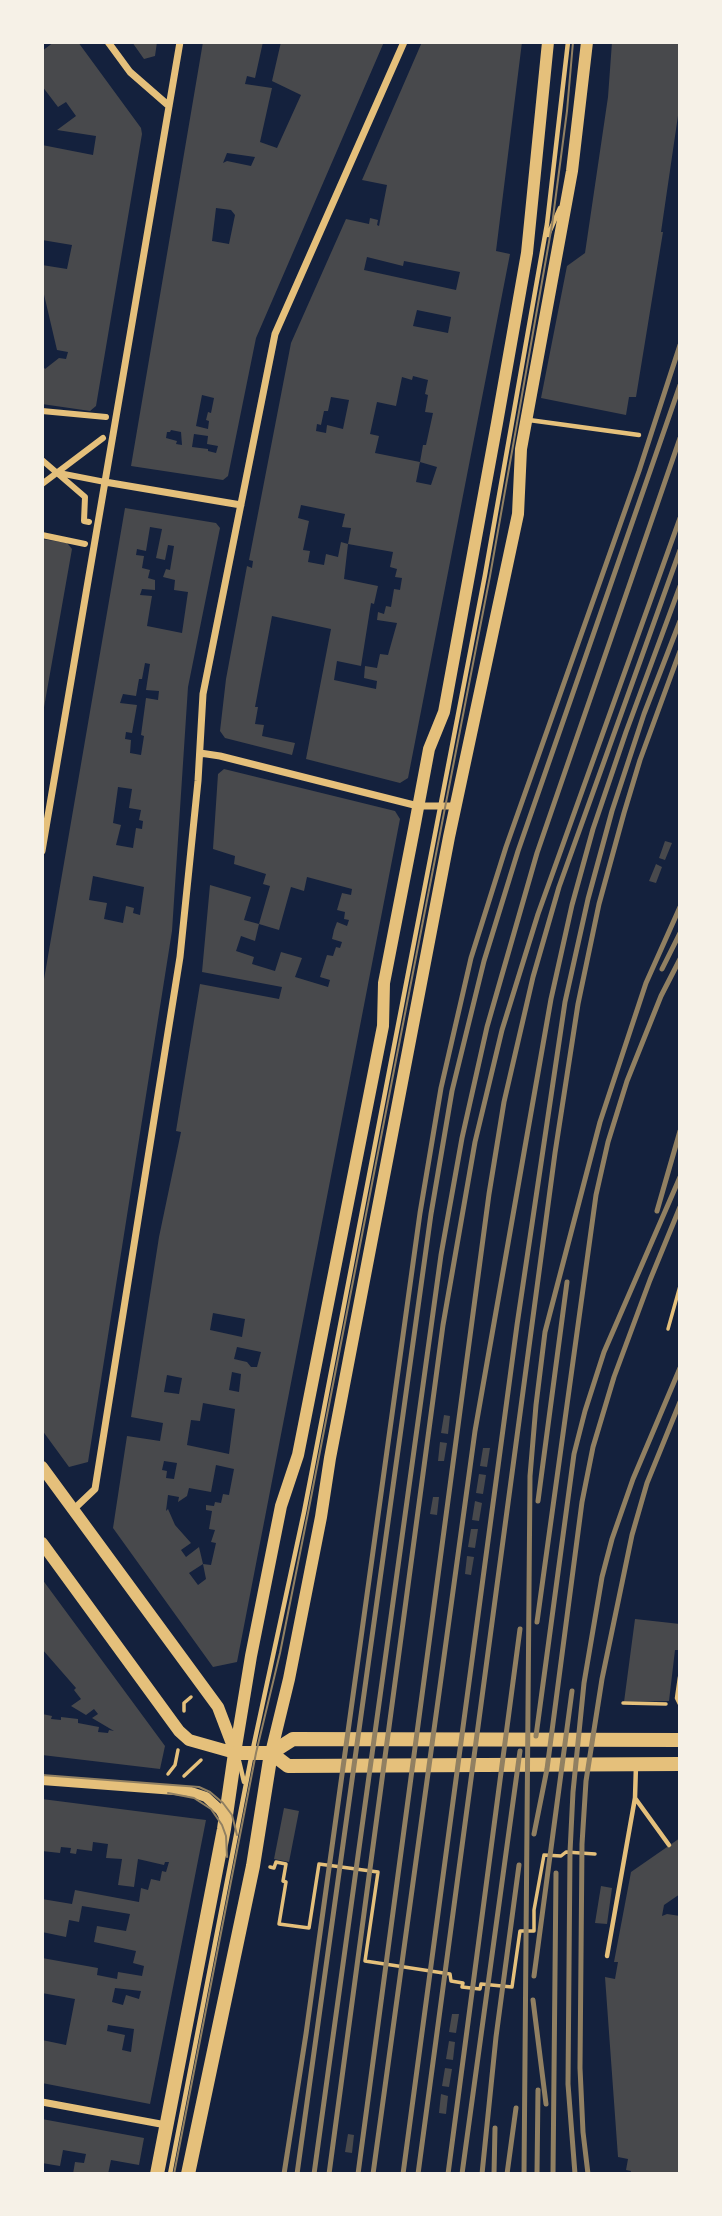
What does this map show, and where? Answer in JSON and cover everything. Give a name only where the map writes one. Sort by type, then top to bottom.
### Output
[{"type":"main road","points":[[157,2174],[225,1818],[257,1625],[281,1506],[298,1455],[383,1026],[384,983],[429,749],[444,712],[527,253],[548,42]]},
{"type":"main road","points":[[188,2174],[253,1866],[271,1753],[289,1679],[321,1517],[357,1314],[456,806],[518,514],[522,449],[572,171],[587,42]]},
{"type":"main road","points":[[42,1467],[218,1707],[235,1753]]},
{"type":"main road","points":[[42,1543],[179,1731],[189,1740],[235,1753],[271,1753],[293,1739],[680,1740]]},
{"type":"main road","points":[[271,1753],[288,1766],[680,1765]]},
{"type":"street","points":[[108,42],[130,72],[169,106]]},
{"type":"street","points":[[42,851],[180,42]]},
{"type":"street","points":[[74,1509],[95,1489],[180,957],[204,694],[275,334],[404,42]]},
{"type":"street","points":[[42,411],[106,417]]},
{"type":"street","points":[[42,484],[103,438]]},
{"type":"street","points":[[42,460],[85,497],[84,521],[89,522]]},
{"type":"street","points":[[57,473],[241,505]]},
{"type":"street","points":[[42,535],[85,544]]},
{"type":"street","points":[[200,753],[418,806],[456,806]]},
{"type":"street","points":[[42,1780],[188,1790],[206,1797],[225,1818]]},
{"type":"street","points":[[42,2102],[166,2125]]},
{"type":"lane","points":[[170,2174],[252,1753],[304,1512],[485,575],[544,242],[562,111],[568,42]]},
{"type":"lane","points":[[544,242],[566,195]]},
{"type":"lane","points":[[527,420],[639,435]]},
{"type":"lane","points":[[680,1677],[677,1698],[680,1704]]},
{"type":"lane","points":[[235,1753],[242,1769],[244,1794]]},
{"type":"lane","points":[[607,1956],[635,1798],[636,1764]]},
{"type":"lane","points":[[635,1798],[669,1845]]},
{"type":"path","points":[[668,1329],[680,1286]]},
{"type":"path","points":[[623,1703],[667,1703],[674,1710]]},
{"type":"path","points":[[274,1868],[276,1862],[286,1864],[279,1924],[309,1928],[319,1864],[378,1872],[365,1961],[450,1974],[451,1981],[463,1983],[462,1987],[480,1989],[481,1984],[512,1987],[520,1931],[534,1931],[534,1910],[544,1856],[561,1856],[566,1853],[595,1854]]},
{"type":"building","points":[[54,42],[78,42],[141,128],[142,134],[96,406],[90,411],[42,404],[42,365],[45,369],[59,358],[66,359],[68,352],[57,350],[42,286],[42,265],[67,269],[72,245],[42,240],[42,145],[93,155],[96,136],[57,130],[76,116],[66,102],[58,107],[42,86],[42,51]]},
{"type":"building","points":[[132,42],[157,42],[155,56],[144,59]]},
{"type":"building","points":[[203,42],[263,42],[255,78],[247,76],[245,84],[272,88],[260,142],[277,148],[301,95],[272,81],[281,42],[384,42],[256,338],[228,476],[223,480],[131,466]],"holes":[[[227,153],[255,157],[251,166],[227,161],[223,163]],[[216,208],[231,210],[235,215],[229,244],[212,241]],[[202,395],[214,398],[211,413],[208,412],[206,420],[209,421],[208,429],[196,426]],[[167,432],[181,432],[182,445],[166,438]],[[194,434],[208,436],[207,444],[218,446],[216,453],[192,447]]]},
{"type":"building","points":[[422,42],[522,42],[496,251],[510,254],[408,778],[400,783],[306,759],[331,629],[272,616],[255,707],[258,707],[255,724],[264,725],[262,736],[295,743],[292,755],[225,738],[220,731],[226,679],[247,566],[252,568],[253,561],[249,560],[291,343],[346,219],[369,224],[370,218],[378,220],[379,226],[387,185],[362,180]],"holes":[[[367,257],[403,266],[404,261],[460,272],[456,290],[364,270]],[[417,310],[451,317],[448,333],[413,326]],[[413,376],[428,380],[425,412],[433,413],[420,462],[375,453],[379,436],[370,434],[377,402],[396,406],[402,377],[412,380]],[[331,397],[349,400],[343,429],[327,425],[326,433],[316,431],[317,424],[321,425],[324,411],[328,411]],[[420,462],[437,467],[431,485],[416,482]],[[301,505],[345,514],[342,527],[351,528],[348,544],[341,542],[338,557],[326,554],[324,565],[308,562],[310,551],[303,550],[309,521],[298,518]],[[348,544],[393,552],[390,567],[397,569],[395,577],[402,578],[400,590],[394,589],[391,607],[386,606],[384,614],[378,612],[377,620],[397,623],[388,655],[380,654],[377,668],[365,666],[364,678],[377,681],[376,689],[334,680],[337,661],[361,666],[371,603],[374,604],[378,586],[344,579]]]},
{"type":"building","points":[[612,42],[680,42],[680,102],[663,232],[636,397],[629,397],[626,415],[541,398],[567,266],[585,253],[608,97]]},
{"type":"building","points":[[125,508],[216,523],[220,528],[188,687],[172,931],[88,1462],[69,1467],[42,1430],[42,991]],"holes":[[[150,527],[162,529],[156,558],[165,560],[168,545],[174,546],[170,570],[166,569],[163,577],[175,580],[174,590],[188,592],[182,633],[147,626],[152,596],[140,595],[142,589],[155,590],[155,580],[148,578],[150,570],[142,568],[144,556],[136,555],[137,549],[146,551]],[[145,663],[150,664],[146,690],[159,691],[158,700],[146,698],[141,755],[130,753],[131,740],[125,739],[126,732],[132,733],[137,705],[120,703],[123,694],[136,696],[139,679],[142,679]],[[118,787],[132,789],[129,808],[141,810],[139,820],[143,821],[142,829],[136,828],[133,848],[116,845],[121,825],[113,823]],[[93,876],[144,887],[140,915],[133,913],[134,908],[126,906],[123,923],[104,919],[107,903],[89,900]]]},
{"type":"building","points":[[42,539],[67,543],[72,549],[43,713]]},
{"type":"building","points":[[224,769],[395,811],[400,819],[237,1662],[213,1667],[113,1528],[127,1436],[160,1441],[163,1423],[131,1417],[159,1237],[181,1132],[176,1131],[200,984],[279,999],[282,987],[202,972],[210,885],[251,897],[244,920],[259,924],[270,886],[263,884],[266,874],[234,864],[235,856],[213,849],[218,774]],"holes":[[[307,877],[352,889],[351,895],[342,893],[337,910],[345,912],[344,919],[349,920],[347,926],[337,922],[334,930],[332,939],[342,942],[340,948],[336,947],[333,956],[327,955],[320,977],[330,980],[328,987],[295,977],[302,958],[281,952],[275,971],[252,964],[254,957],[236,951],[241,936],[255,941],[259,924],[279,930],[291,887],[304,891]],[[213,1313],[245,1319],[242,1337],[210,1330]],[[237,1347],[261,1352],[257,1367],[251,1367],[247,1362],[234,1359]],[[232,1372],[241,1374],[239,1392],[229,1390]],[[167,1375],[182,1378],[179,1394],[164,1392]],[[203,1403],[235,1409],[229,1454],[187,1445],[191,1420],[200,1421]],[[164,1461],[177,1463],[174,1479],[166,1478],[167,1471],[162,1470]],[[216,1465],[234,1469],[229,1495],[223,1494],[221,1503],[206,1505],[206,1510],[212,1511],[209,1529],[215,1530],[211,1542],[216,1543],[211,1565],[203,1564],[199,1547],[186,1557],[181,1550],[191,1543],[175,1525],[168,1509],[166,1511],[168,1495],[179,1497],[178,1502],[187,1496],[189,1488],[211,1492]],[[203,1564],[206,1579],[198,1585],[189,1573]]]},
{"type":"building","points":[[665,841],[672,843],[665,860],[659,858]]},
{"type":"building","points":[[656,864],[662,867],[656,883],[649,881]]},
{"type":"building","points":[[444,1415],[450,1416],[448,1434],[441,1433]]},
{"type":"building","points":[[440,1442],[447,1443],[444,1461],[438,1461]]},
{"type":"building","points":[[483,1448],[490,1448],[487,1467],[480,1466]]},
{"type":"building","points":[[479,1474],[486,1475],[483,1494],[476,1493]]},
{"type":"building","points":[[433,1497],[439,1497],[437,1515],[430,1514]]},
{"type":"building","points":[[475,1501],[482,1503],[479,1521],[472,1520]]},
{"type":"building","points":[[471,1529],[478,1529],[475,1548],[468,1547]]},
{"type":"building","points":[[467,1556],[474,1557],[471,1575],[465,1574]]},
{"type":"building","points":[[42,1579],[165,1746],[160,1769],[42,1755],[42,1714],[52,1716],[51,1719],[78,1719],[78,1723],[99,1727],[98,1732],[114,1731],[92,1718],[98,1714],[94,1709],[86,1715],[71,1706],[81,1699],[74,1690],[76,1688],[42,1649]]},
{"type":"building","points":[[635,1619],[680,1624],[680,1650],[675,1650],[669,1701],[624,1702]]},
{"type":"building","points":[[42,1799],[206,1820],[150,2104],[42,2083],[42,2040],[66,2045],[75,1999],[42,1993],[42,1958],[98,1968],[97,1975],[117,1979],[118,1972],[142,1976],[144,1966],[133,1963],[136,1951],[94,1942],[97,1926],[126,1931],[130,1914],[82,1906],[79,1922],[69,1920],[66,1937],[42,1932],[42,1899],[72,1904],[75,1890],[139,1902],[141,1888],[148,1890],[151,1879],[160,1881],[162,1871],[166,1872],[169,1862],[164,1865],[138,1859],[134,1887],[118,1885],[122,1859],[106,1858],[108,1844],[93,1842],[92,1851],[77,1849],[76,1854],[70,1853],[71,1848],[61,1847],[60,1853],[42,1851]],"holes":[[[115,1988],[141,1991],[139,1999],[126,1995],[123,2005],[112,2002]],[[108,2025],[134,2029],[131,2052],[122,2050],[125,2035],[107,2031]]]},
{"type":"building","points":[[284,1808],[299,1811],[289,1862],[274,1859]]},
{"type":"building","points":[[680,1838],[680,1894],[664,1905],[662,1916],[680,1916],[680,2174],[630,2174],[631,2171],[626,2170],[628,2159],[618,2157],[605,1977],[615,1979],[618,1962],[614,1962],[631,1872]]},
{"type":"building","points":[[601,1886],[612,1888],[607,1924],[595,1923]]},
{"type":"building","points":[[452,2014],[459,2014],[456,2033],[449,2032]]},
{"type":"building","points":[[449,2041],[455,2042],[453,2060],[446,2059]]},
{"type":"building","points":[[445,2068],[452,2069],[449,2087],[442,2086]]},
{"type":"building","points":[[441,2094],[448,2096],[446,2114],[439,2113]]},
{"type":"building","points":[[42,2119],[144,2138],[139,2165],[111,2160],[108,2174],[73,2174],[75,2162],[84,2163],[86,2154],[63,2150],[60,2166],[42,2163]]},
{"type":"building","points":[[348,2134],[354,2135],[352,2153],[345,2152]]},
{"type":"tram line","points":[[174,2174],[256,1753],[280,1653],[308,1513],[490,576],[552,225],[573,42]]},
{"type":"tram line","points":[[42,1775],[199,1787],[223,1803],[232,1815],[237,1835]]},
{"type":"tram line","points":[[168,1793],[194,1798],[211,1809],[226,1836],[227,1857]]},
{"type":"railway","points":[[284,2174],[306,2034],[420,1213],[441,1088],[471,958],[506,847],[639,471],[680,345]]},
{"type":"railway","points":[[297,2174],[431,1214],[452,1091],[484,961],[518,851],[680,385]]},
{"type":"railway","points":[[314,2174],[441,1255],[462,1138],[487,1027],[537,853],[680,438]]},
{"type":"railway","points":[[329,2174],[443,1325],[475,1142],[502,1030],[538,914],[680,518]]},
{"type":"railway","points":[[358,2174],[489,1194],[504,1102],[533,977],[559,887],[680,550]]},
{"type":"railway","points":[[373,2174],[475,1431],[551,999],[572,905],[593,829],[680,586]]},
{"type":"railway","points":[[403,2174],[517,1325],[565,1002],[588,899],[612,811],[644,714],[680,621]]},
{"type":"railway","points":[[418,2174],[555,1153],[578,1004],[599,904],[624,813],[640,760],[680,651]]},
{"type":"railway","points":[[524,2174],[530,1476],[536,1405],[545,1332],[600,1122],[646,983],[680,907]]},
{"type":"railway","points":[[662,969],[680,933]]},
{"type":"railway","points":[[537,1622],[596,1195],[608,1142],[627,1081],[661,996],[680,959]]},
{"type":"railway","points":[[657,1211],[680,1131]]},
{"type":"railway","points":[[536,1736],[574,1454],[585,1411],[604,1352],[680,1177]]},
{"type":"railway","points":[[534,1834],[547,1769],[582,1502],[593,1447],[614,1377],[680,1207]]},
{"type":"railway","points":[[538,1501],[567,1282]]},
{"type":"railway","points":[[575,2174],[568,2084],[570,1852],[584,1683],[602,1577],[612,1539],[633,1479],[680,1368]]},
{"type":"railway","points":[[588,2174],[580,2068],[582,1844],[586,1781],[602,1679],[632,1535],[647,1483],[680,1402]]},
{"type":"railway","points":[[448,2174],[520,1629]]},
{"type":"railway","points":[[534,1976],[572,1691]]},
{"type":"railway","points":[[462,2174],[520,1751]]},
{"type":"railway","points":[[482,2174],[496,2037],[519,1865]]},
{"type":"railway","points":[[553,2174],[556,1873]]},
{"type":"railway","points":[[533,2000],[546,2104]]},
{"type":"railway","points":[[537,2174],[538,2090]]},
{"type":"railway","points":[[507,2174],[516,2108]]},
{"type":"railway","points":[[494,2174],[495,2128]]}]
